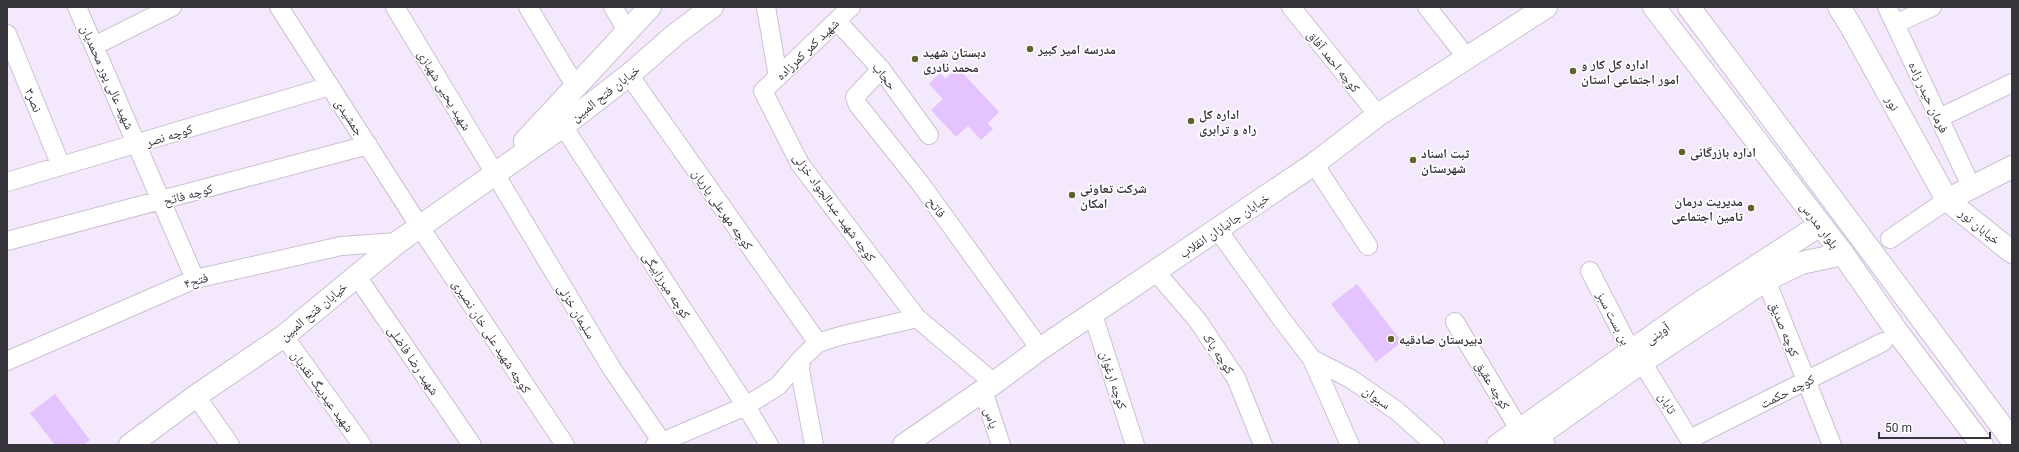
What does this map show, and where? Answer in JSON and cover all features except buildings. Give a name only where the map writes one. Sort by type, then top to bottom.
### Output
[{"type":"street","name":"شهید عالی پور محمدیان","points":[[77,7],[195,278]]},
{"type":"street","points":[[94,46],[172,7]]},
{"type":"street","name":"جمشیدی","points":[[280,7],[420,226]]},
{"type":"street","name":"شهید یحیی شهبازی","points":[[395,7],[494,174]]},
{"type":"street","points":[[528,7],[576,87]]},
{"type":"street","points":[[613,7],[627,30]]},
{"type":"street","name":"خیابان فتح المبین","points":[[494,174],[650,7]]},
{"type":"street","name":"خیابان فتح المبین","points":[[139,442],[196,396],[284,336],[356,275],[398,242],[563,126],[629,75],[676,34],[712,7]]},
{"type":"street","points":[[766,7],[778,77]]},
{"type":"street","name":"شهید کمر کمرزاده","points":[[762,91],[851,7]]},
{"type":"street","name":"کوچه احمد آفاق","points":[[1291,7],[1378,115]]},
{"type":"street","points":[[1427,7],[1467,58]]},
{"type":"street","name":"خیابان جانبازان انقلاب","points":[[904,445],[1040,349],[1314,164],[1378,115],[1546,7]]},
{"type":"street","name":"بلوار مدرس","points":[[1654,7],[1842,254],[1898,334],[1982,445]]},
{"type":"street","name":"بلوار مدرس","points":[[1689,7],[1840,210],[2008,428]]},
{"type":"street","name":"نور","points":[[1839,7],[1947,200]]},
{"type":"street","name":"فرمان حیدر زاده","points":[[1887,7],[1971,186]]},
{"type":"street","points":[[1896,24],[1932,7]]},
{"type":"street","name":"حجاب","points":[[837,20],[881,68],[929,135]]},
{"type":"street","name":"نصر۳","points":[[7,34],[61,166]]},
{"type":"street","name":"فاتح","points":[[881,68],[855,97],[858,105],[920,183],[1040,349]]},
{"type":"street","name":"کوچه مهرعلی یاریان","points":[[629,75],[818,343]]},
{"type":"street","points":[[1939,118],[2012,84]]},
{"type":"street","name":"کوچه نصر","points":[[7,182],[137,145],[330,86]]},
{"type":"street","name":"کوچه شهید عبدالجواد خزلی","points":[[762,91],[800,164],[917,318],[988,387]]},
{"type":"street","name":"کوچه میرزابیگی","points":[[563,126],[746,406],[769,445]]},
{"type":"street","name":"کوچه فاتح","points":[[7,241],[368,145]]},
{"type":"street","points":[[1314,164],[1368,246]]},
{"type":"street","points":[[1890,239],[1947,200],[1971,186],[2012,167]]},
{"type":"street","name":"سلیمان خزلی","points":[[494,174],[612,369],[661,444]]},
{"type":"street","name":"خیابان نور","points":[[1947,200],[2012,252]]},
{"type":"street","name":"آوینی","points":[[1498,445],[1532,438],[1637,356],[1840,210]]},
{"type":"street","name":"کوچه شهید علی خان نصیری","points":[[420,226],[565,445]]},
{"type":"street","points":[[1218,230],[1312,359],[1350,445]]},
{"type":"street","points":[[1842,254],[1863,240]]},
{"type":"street","name":"فتح۴","points":[[7,361],[195,278],[341,246],[398,242]]},
{"type":"street","name":"آوینی","points":[[1637,356],[1766,280],[1801,263],[1842,254]]},
{"type":"street","name":"بن بست سبز","points":[[1590,271],[1637,356]]},
{"type":"street","name":"کوچه پاک","points":[[1156,272],[1198,320],[1236,378],[1263,445]]},
{"type":"street","name":"شهید رضا فاضلی","points":[[356,275],[472,445]]},
{"type":"street","name":"کوچه صدیق","points":[[1766,280],[1832,445]]},
{"type":"street","name":"کوچه ارغوان","points":[[1093,314],[1135,445]]},
{"type":"street","points":[[661,444],[746,406],[778,386],[818,343],[840,336],[917,318]]},
{"type":"street","name":"کوچه عقیق","points":[[1456,322],[1532,438]]},
{"type":"street","name":"شهید عیدیبگ نقدیان","points":[[284,336],[362,445]]},
{"type":"street","name":"کوچه حکمت","points":[[1691,442],[1883,342]]},
{"type":"street","name":"تابان","points":[[1637,356],[1691,442]]},
{"type":"street","name":"سیوان","points":[[1312,359],[1351,379],[1397,411],[1435,445]]},
{"type":"street","points":[[801,360],[800,370],[814,445]]},
{"type":"street","name":"یاس","points":[[988,387],[1001,445]]},
{"type":"street","points":[[196,396],[230,445]]},
{"type":"place","name":"مدرسه امیر کبیر","points":[[1030,49]]},
{"type":"place","name":"دبستان شهید محمد نادری","points":[[915,59]]},
{"type":"place","name":"اداره کل کار و امور اجتماعی استان","points":[[1573,71]]},
{"type":"place","name":"اداره کل راه و ترابری","points":[[1191,121]]},
{"type":"place","name":"اداره بازرگانی","points":[[1682,152]]},
{"type":"place","name":"ثبت اسناد شهرستان","points":[[1413,160]]},
{"type":"place","name":"شرکت تعاونی امکان","points":[[1072,195]]},
{"type":"place","name":"مدیریت درمان تامین اجتماعی","points":[[1751,208]]},
{"type":"place","name":"دبیرستان صادقیه","points":[[1391,339]]}]
